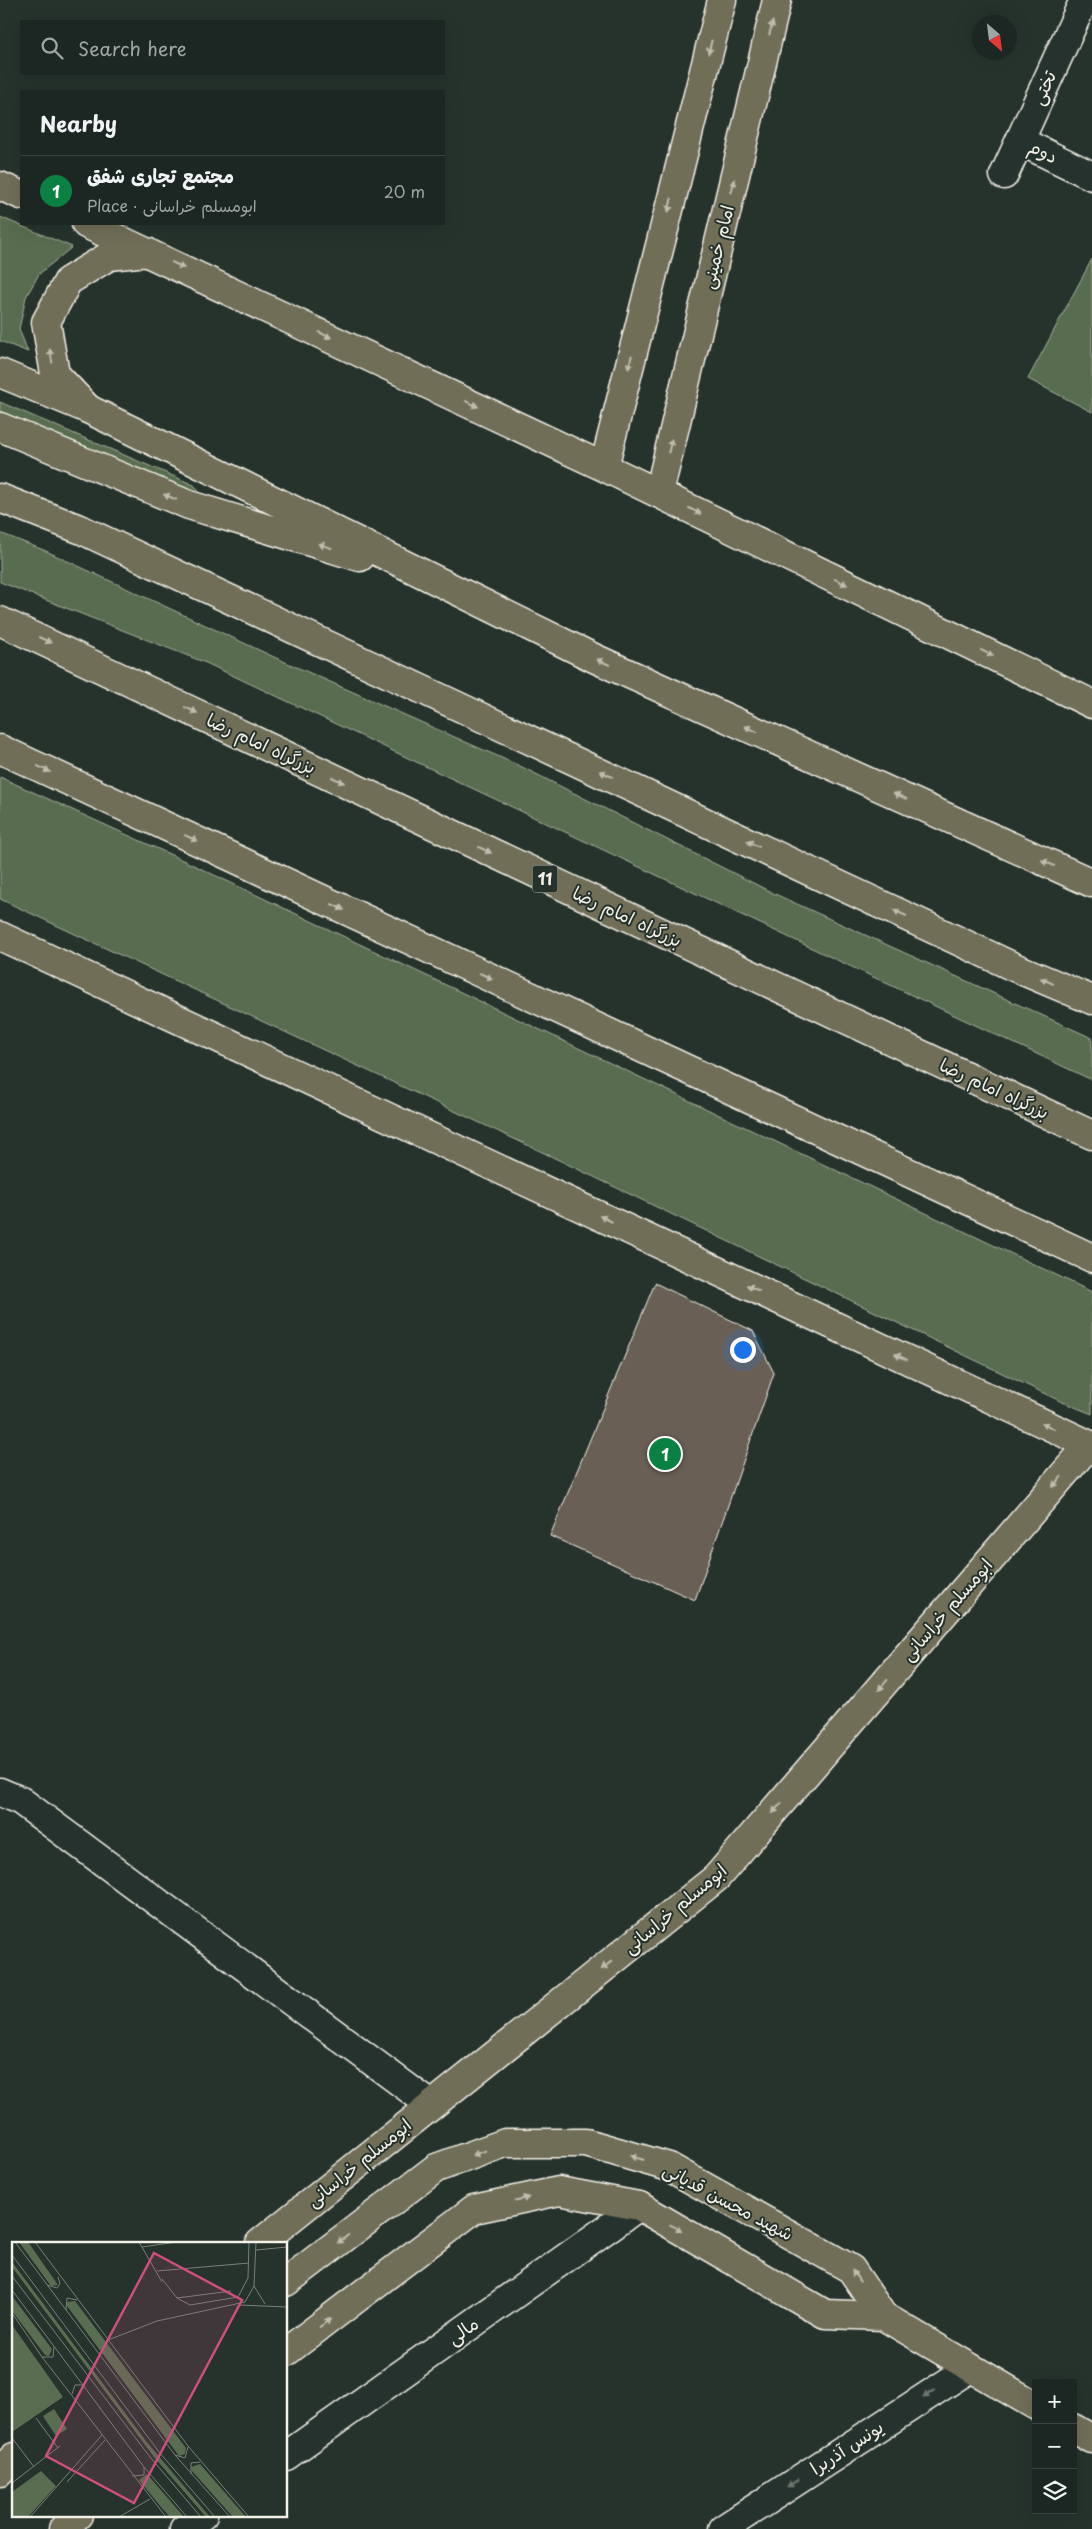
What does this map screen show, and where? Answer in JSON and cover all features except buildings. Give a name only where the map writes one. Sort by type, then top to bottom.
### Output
[{"type":"main road","points":[[604,466],[722,0]]},
{"type":"main road","name":"امام خمینی","points":[[659,493],[778,0]]},
{"type":"main road","points":[[0,186],[20,195]]},
{"type":"main road","points":[[88,225],[151,252],[604,466],[1092,704]]},
{"type":"main road","points":[[88,408],[55,374],[46,322],[68,281],[109,256],[151,252]]},
{"type":"main road","points":[[0,373],[88,408],[594,658],[1092,883]]},
{"type":"main road","points":[[0,427],[189,505],[438,580]]},
{"type":"main road","points":[[0,498],[82,530],[1014,966],[1092,1000]]},
{"type":"main road","name":"بزرگراه امام رضا","points":[[0,621],[1092,1135]]},
{"type":"main road","points":[[0,748],[1092,1258]]},
{"type":"main road","points":[[0,936],[1091,1446]]},
{"type":"main road","name":"ابومسلم خراسانی","points":[[261,2242],[716,1878],[1091,1446]]},
{"type":"main road","name":"شهید محسن قدیانی","points":[[288,2280],[436,2168],[505,2143],[586,2143],[669,2167],[851,2269],[883,2316],[1032,2404]]},
{"type":"main road","name":"شهید محسن قدیانی","points":[[288,2350],[474,2209],[559,2191],[639,2206],[825,2314],[883,2316]]},
{"type":"main road","points":[[1077,2430],[1092,2439]]},
{"type":"main road","points":[[63,2529],[77,2516]]},
{"type":"street","name":"تختی","points":[[1004,175],[1084,0]]},
{"type":"street","name":"دوم","points":[[1020,141],[1092,176]]},
{"type":"street","points":[[0,1792],[21,1800],[431,2105]]},
{"type":"street","name":"مالی","points":[[288,2455],[639,2206]]},
{"type":"street","name":"یونس آذربرا","points":[[723,2529],[970,2368]]},
{"type":"street","points":[[184,2529],[202,2516]]},
{"type":"green space","points":[[0,217],[72,247],[39,274],[26,297],[19,329],[28,352],[0,341]]},
{"type":"green space","points":[[1092,259],[1092,412],[1028,379]]},
{"type":"green space","points":[[0,402],[194,485],[201,494],[194,496],[0,411]]},
{"type":"green space","points":[[0,533],[46,551],[274,657],[522,767],[775,894],[1092,1038],[1092,1080],[206,663],[0,582]]},
{"type":"green space","points":[[0,777],[189,863],[1092,1292],[1092,1414],[1060,1401],[540,1151],[0,899]]},
{"type":"place","name":"مجتمع تجاری شفق","points":[[665,1454]]}]
